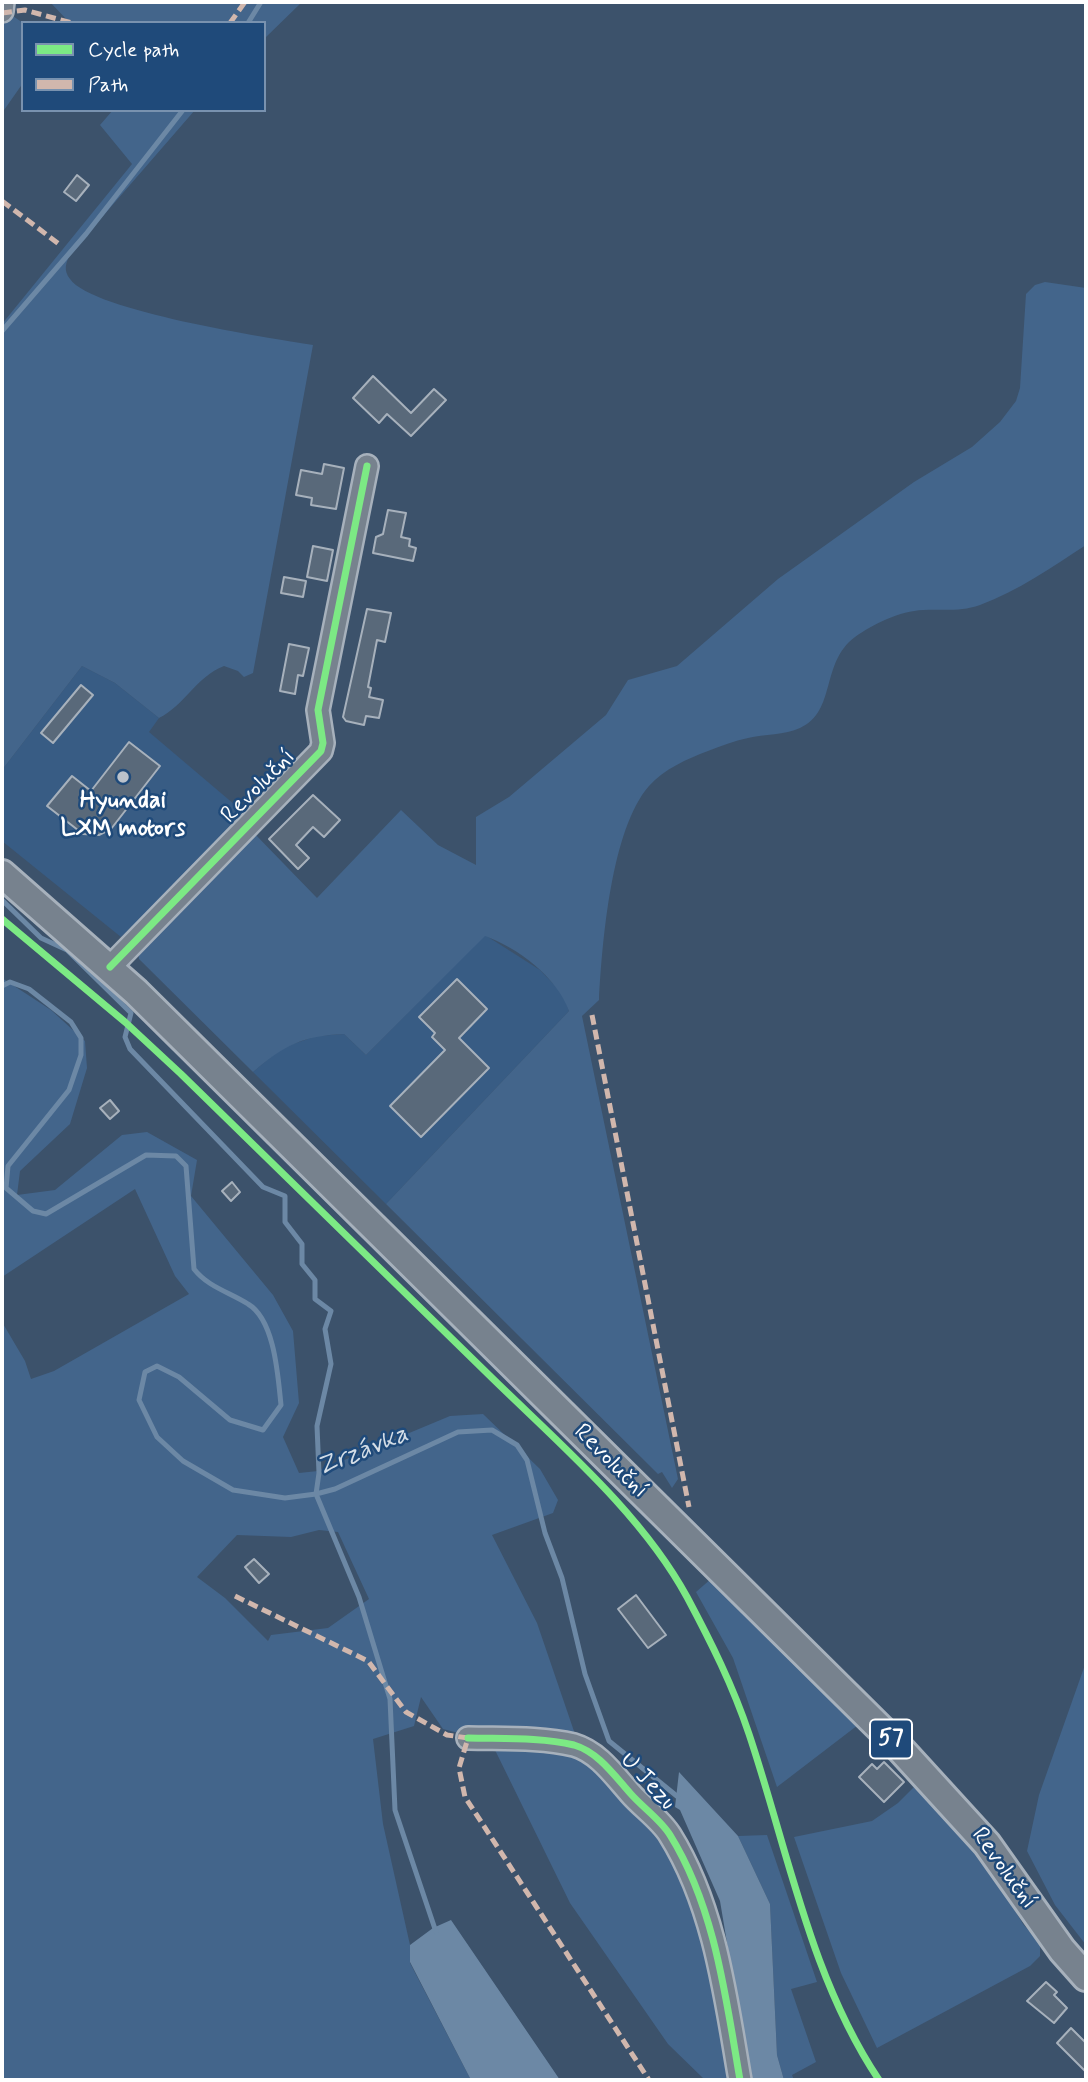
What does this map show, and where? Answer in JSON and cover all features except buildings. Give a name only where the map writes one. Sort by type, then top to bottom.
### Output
[{"type":"main road","name":"Revoluční","points":[[2,874],[110,967],[950,1800],[997,1856],[1062,1950],[1086,1977]]},
{"type":"street","points":[[2,2],[2,11]]},
{"type":"street","name":"Revoluční","points":[[110,967],[321,751],[323,743],[318,715],[367,466]]},
{"type":"street","name":"U Jezu","points":[[468,1738],[534,1740],[575,1745],[601,1761],[644,1810],[669,1832],[698,1896],[713,1943],[740,2080]]},
{"type":"shaded area","points":[[50,2],[302,2],[266,37],[266,21],[68,21]]},
{"type":"shaded area","points":[[10,14],[21,22],[21,86],[2,113],[2,24]]},
{"type":"shaded area","points":[[111,112],[193,112],[70,254],[66,270],[70,279],[85,291],[145,312],[313,345],[253,673],[244,677],[238,671],[224,666],[206,677],[176,706],[159,718],[115,683],[82,666],[2,770],[2,324],[132,164],[100,125]]},
{"type":"shaded area","points":[[1045,282],[1086,288],[1086,545],[1021,586],[980,605],[905,613],[862,632],[844,648],[837,660],[824,699],[812,720],[794,730],[754,737],[700,754],[662,774],[649,786],[636,805],[617,858],[606,919],[599,1000],[582,1016],[678,1479],[672,1488],[662,1472],[658,1474],[386,1204],[569,1011],[546,975],[523,956],[485,936],[366,1055],[344,1034],[317,1037],[285,1049],[253,1072],[139,959],[138,952],[252,831],[317,898],[401,810],[438,845],[476,865],[476,817],[509,797],[606,715],[628,680],[677,666],[778,579],[914,482],[972,447],[1000,422],[1016,401],[1020,388],[1026,294],[1035,285]]},
{"type":"shaded area","points":[[82,666],[115,683],[159,718],[149,732],[248,816],[121,937],[2,841],[2,770]]},
{"type":"shaded area","points":[[485,935],[540,970],[563,994],[569,1011],[386,1204],[253,1072],[281,1048],[317,1036],[344,1034],[366,1055]]},
{"type":"shaded area","points":[[2,978],[51,1010],[85,1041],[87,1068],[70,1124],[20,1171],[17,1195],[55,1190],[122,1135],[147,1132],[197,1160],[191,1196],[273,1295],[293,1331],[299,1403],[283,1437],[299,1473],[318,1471],[450,1416],[483,1414],[540,1469],[558,1500],[553,1513],[492,1535],[537,1623],[577,1740],[462,1734],[443,1729],[421,1697],[414,1726],[373,1739],[383,1824],[410,1945],[410,1963],[471,2080],[2,2080],[2,1322],[25,1361],[31,1379],[54,1371],[189,1294],[175,1276],[135,1189],[2,1277]],"holes":[[[319,1530],[338,1532],[369,1599],[328,1628],[271,1635],[268,1641],[225,1598],[197,1577],[237,1535],[291,1537]]]},
{"type":"shaded area","points":[[712,1578],[858,1725],[777,1787],[733,1658],[696,1592]]},
{"type":"shaded area","points":[[1086,1662],[1086,1945],[1055,1905],[1027,1851],[1039,1795]]},
{"type":"shaded area","points":[[529,1748],[561,1751],[583,1758],[599,1768],[657,1831],[680,1872],[702,1932],[733,2078],[731,2080],[705,2080],[668,2044],[570,1903],[495,1750]]},
{"type":"shaded area","points":[[679,1772],[738,1836],[770,1904],[777,2055],[784,2080],[750,2080],[720,1901],[680,1810],[675,1807]]},
{"type":"shaded area","points":[[917,1784],[984,1859],[1023,1924],[1040,1943],[1040,1956],[1030,1966],[877,2048],[841,1973],[794,1837],[872,1821],[898,1803]]},
{"type":"shaded area","points":[[767,1835],[817,1982],[791,1989],[816,2062],[792,2075],[794,2080],[784,2080],[777,2055],[770,1904],[738,1836]]},
{"type":"shaded area","points":[[451,1920],[560,2080],[471,2080],[410,1962],[410,1945],[433,1928]]},
{"type":"waterway","points":[[249,21],[261,2]]},
{"type":"waterway","points":[[2,331],[86,234],[181,112]]},
{"type":"waterway","points":[[2,900],[41,938],[67,950],[131,1013],[125,1037],[130,1049],[263,1187],[285,1196],[285,1222],[302,1244],[302,1264],[315,1280],[315,1299],[331,1311],[325,1329],[331,1364],[317,1426],[319,1473],[316,1494],[359,1597],[390,1699],[395,1810],[436,1932]]},
{"type":"waterway","name":"Zrzávka","points":[[2,986],[10,982],[29,989],[71,1022],[81,1038],[81,1055],[69,1090],[8,1166],[6,1188],[33,1211],[46,1214],[146,1155],[176,1156],[186,1166],[194,1269],[219,1289],[248,1304],[257,1312],[270,1336],[281,1405],[263,1430],[230,1420],[179,1377],[157,1366],[145,1372],[139,1400],[157,1437],[183,1461],[233,1490],[285,1498],[335,1489],[458,1432],[492,1430],[517,1445],[527,1460],[545,1533],[562,1578],[585,1674],[609,1741],[678,1797]]},
{"type":"marked path","points":[[231,21],[245,2]]},
{"type":"marked path","points":[[2,13],[25,10],[65,21]]},
{"type":"marked path","points":[[2,201],[59,244]]},
{"type":"marked path","points":[[592,1015],[689,1507]]},
{"type":"marked path","points":[[235,1596],[368,1661],[406,1712],[447,1735],[468,1738],[459,1768],[465,1797],[649,2080]]},
{"type":"cycle path","points":[[110,967],[321,751],[323,743],[318,710],[367,466]]},
{"type":"cycle path","points":[[2,919],[125,1022],[181,1074],[568,1451],[646,1536],[687,1597],[729,1681],[749,1734],[818,1956],[855,2040],[879,2080]]},
{"type":"cycle path","points":[[468,1738],[548,1741],[583,1748],[605,1765],[666,1829],[698,1892],[708,1923],[724,1986],[740,2080]]},
{"type":"place","name":"Hyundai LXM motors","points":[[123,777]]}]
